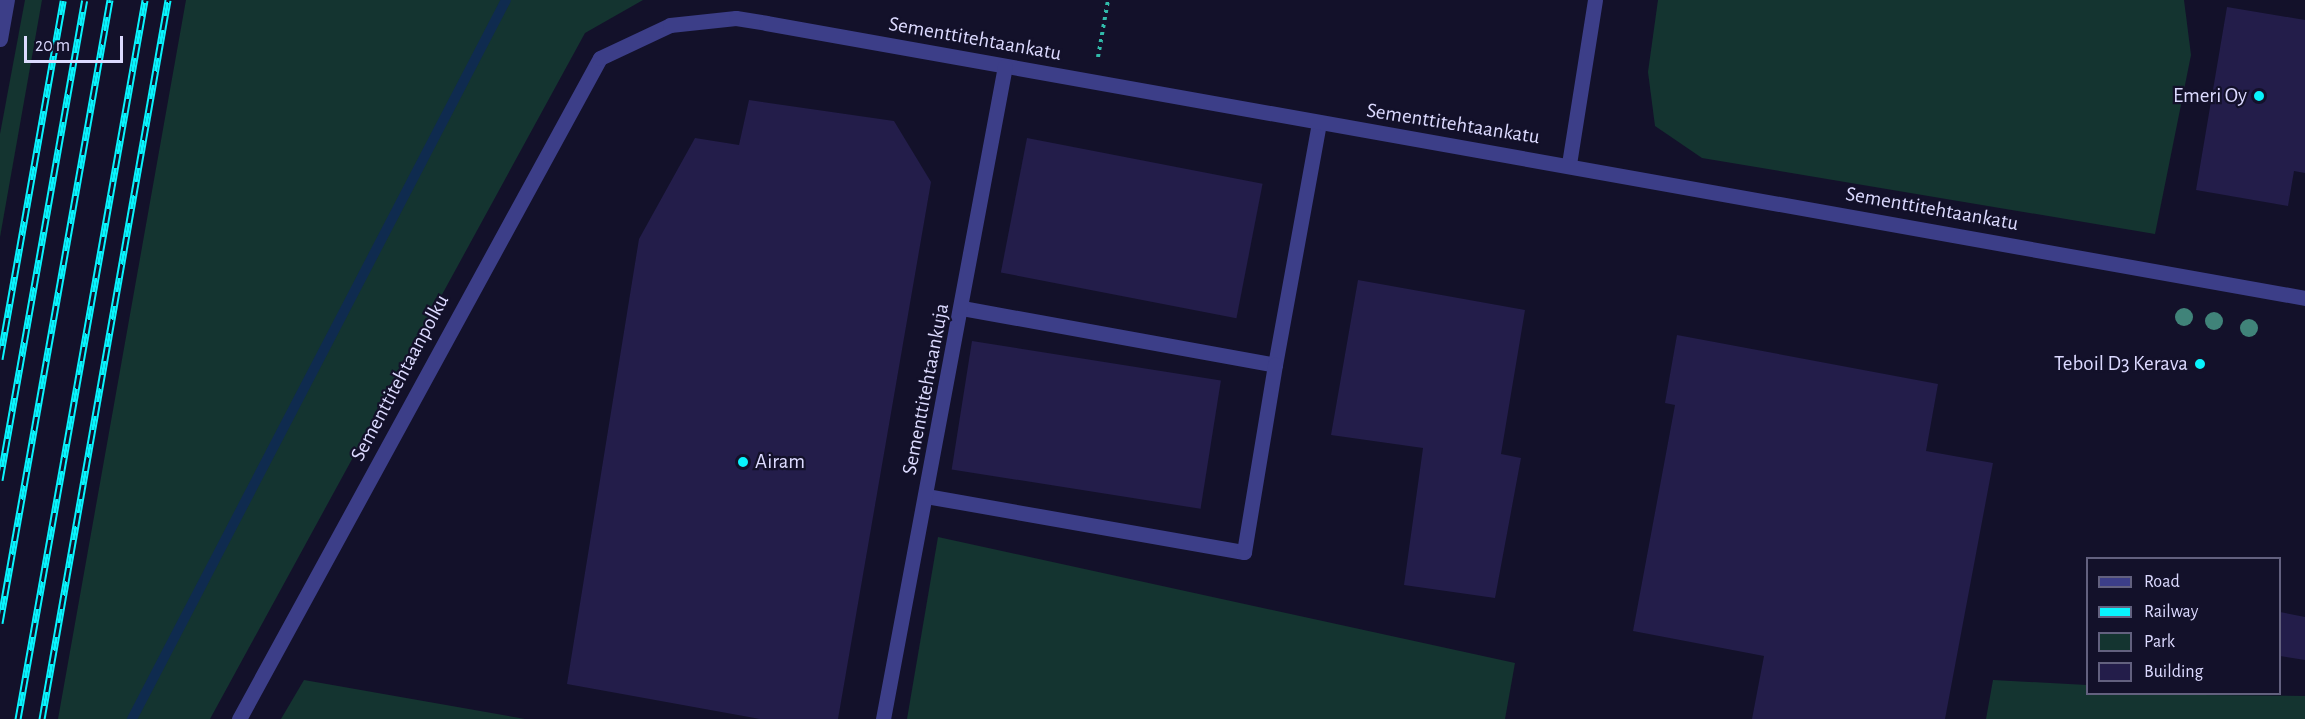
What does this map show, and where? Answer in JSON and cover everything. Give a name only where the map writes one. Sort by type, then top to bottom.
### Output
[{"type":"street","points":[[0,39],[7,0]]},
{"type":"street","points":[[1569,164],[1595,0]]},
{"type":"street","name":"Sementtitehtaankatu","points":[[600,58],[670,25],[736,18],[1319,123],[1569,164],[2305,298]]},
{"type":"street","name":"Sementtitehtaanpolku","points":[[239,719],[600,58]]},
{"type":"street","name":"Sementtitehtaankuja","points":[[883,719],[962,308],[1005,66]]},
{"type":"street","points":[[926,496],[1244,552],[1319,123]]},
{"type":"street","points":[[962,308],[1275,365]]},
{"type":"path","points":[[1093,82],[1108,0]]},
{"type":"green space","points":[[25,0],[42,0],[0,237],[0,134]]},
{"type":"green space","points":[[186,0],[643,0],[585,33],[210,719],[58,719]]},
{"type":"green space","points":[[1658,0],[2184,0],[2191,55],[2155,234],[1702,158],[1655,126],[1648,72]]},
{"type":"green space","points":[[938,537],[1515,663],[1505,719],[907,719]]},
{"type":"green space","points":[[304,680],[525,719],[281,719]]},
{"type":"green space","points":[[1993,680],[2086,685],[2086,695],[2305,696],[2305,719],[1986,719]]},
{"type":"building","name":"Emeri Oy","points":[[2227,7],[2305,20],[2305,173],[2294,171],[2288,206],[2196,190]]},
{"type":"building","name":"Airam","points":[[749,100],[894,121],[931,182],[838,719],[760,719],[567,684],[639,239],[695,138],[739,145]]},
{"type":"building","points":[[1027,138],[1263,184],[1236,318],[1001,272]]},
{"type":"building","points":[[1358,280],[1525,310],[1501,454],[1521,458],[1495,598],[1404,585],[1423,448],[1331,435]]},
{"type":"building","points":[[1677,335],[1938,384],[1926,451],[1993,463],[1945,719],[1752,719],[1764,656],[1633,631],[1675,405],[1665,403]]},
{"type":"building","points":[[972,341],[1221,380],[1201,509],[952,469]]},
{"type":"building","points":[[2281,612],[2305,617],[2305,660],[2281,656]]},
{"type":"waterway","points":[[132,719],[506,0]]},
{"type":"railway","points":[[0,359],[63,0]]},
{"type":"railway","points":[[0,480],[85,0]]},
{"type":"railway","points":[[0,623],[110,0]]},
{"type":"railway","points":[[18,719],[145,0]]},
{"type":"railway","points":[[42,719],[168,0]]},
{"type":"place","name":"Emeri Oy","points":[[2259,96]]},
{"type":"place","name":"Teboil D3 Kerava","points":[[2200,364]]},
{"type":"place","name":"Airam","points":[[743,462]]}]
